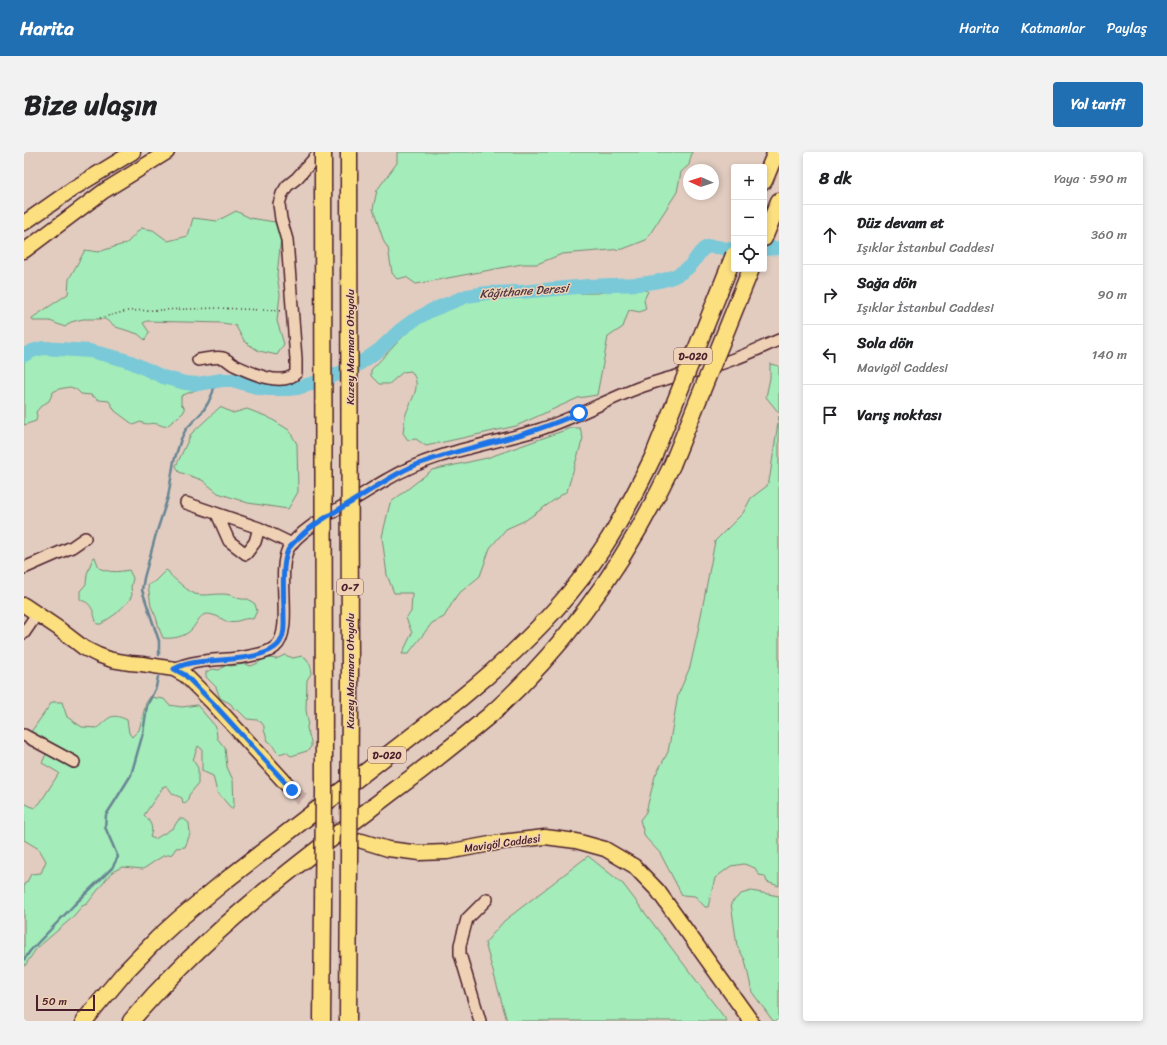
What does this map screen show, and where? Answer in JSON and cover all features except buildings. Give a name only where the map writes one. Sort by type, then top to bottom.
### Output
[{"type":"highway","name":"O-7","points":[[321,152],[324,791],[322,1021]]},
{"type":"highway","name":"Kuzey Marmara Otoyolu","points":[[348,1021],[350,698],[349,152]]},
{"type":"highway","points":[[767,174],[776,152]]},
{"type":"highway","points":[[765,236],[779,201]]},
{"type":"highway","name":"D-020","points":[[84,1021],[107,992],[157,939],[225,881],[482,681],[537,630],[569,593],[598,554],[624,513],[653,457],[731,262]]},
{"type":"highway","name":"D-020","points":[[131,1021],[171,977],[237,914],[362,815],[438,758],[489,715],[523,682],[567,635],[620,562],[656,498],[672,465],[750,272]]},
{"type":"main road","points":[[24,223],[74,188],[133,152]]},
{"type":"main road","points":[[24,251],[104,191],[167,152]]},
{"type":"main road","points":[[24,605],[84,648],[98,655],[112,660],[174,669],[185,675],[212,702],[292,790]]},
{"type":"main road","name":"Mavigöl Caddesi","points":[[362,841],[388,849],[420,853],[447,852],[501,842],[545,837],[576,841],[605,849],[634,866],[658,891],[751,1021]]},
{"type":"street","points":[[198,360],[224,358],[232,364],[260,376],[286,379],[293,377],[296,374],[288,240],[281,219],[279,204],[282,194],[287,186],[297,178],[321,152]]},
{"type":"street","points":[[174,669],[198,662],[249,657],[264,653],[278,645],[284,630],[285,563],[287,551],[292,544],[317,522],[387,480],[424,462],[458,451],[543,428],[638,388],[734,359],[779,340]]},
{"type":"street","points":[[186,503],[259,528],[292,544]]},
{"type":"street","points":[[217,514],[229,541],[246,554],[255,542],[259,528]]},
{"type":"street","points":[[24,568],[72,548],[85,538]]},
{"type":"street","points":[[24,633],[37,614]]},
{"type":"street","points":[[24,735],[74,762]]},
{"type":"street","points":[[480,1021],[460,954],[460,945],[467,919],[487,899]]},
{"type":"path","points":[[100,318],[127,311],[219,308],[293,311]]},
{"type":"green space","points":[[397,152],[692,152],[689,164],[683,164],[683,170],[681,172],[677,192],[646,240],[623,249],[562,254],[537,264],[522,264],[416,284],[406,277],[397,279],[392,273],[388,248],[384,242],[373,209],[377,190],[397,163]]},
{"type":"green space","points":[[236,211],[250,218],[275,222],[281,238],[277,275],[280,295],[277,321],[284,344],[277,355],[259,351],[245,342],[235,325],[222,323],[147,321],[143,323],[149,332],[145,340],[138,334],[116,327],[105,319],[83,319],[71,322],[65,327],[50,321],[33,321],[32,318],[68,294],[69,279],[85,250],[98,252],[127,243],[141,228],[153,230],[168,241],[188,236],[193,218],[217,221]]},
{"type":"green space","points":[[633,287],[648,291],[644,300],[646,309],[640,312],[629,310],[623,327],[608,337],[597,395],[578,398],[516,426],[426,446],[416,439],[408,440],[403,433],[405,416],[416,387],[416,382],[411,371],[403,372],[389,384],[379,384],[371,376],[371,370],[414,325],[450,304],[502,294],[598,293]]},
{"type":"green space","points":[[47,342],[67,344],[77,348],[127,357],[160,374],[196,382],[200,387],[181,396],[181,404],[184,407],[184,412],[167,426],[145,424],[140,422],[134,425],[115,411],[109,401],[99,400],[91,395],[81,394],[76,389],[70,387],[53,392],[49,401],[41,406],[36,412],[36,421],[24,425],[24,352]]},
{"type":"green space","points":[[770,364],[779,366],[779,413],[766,397],[770,378]]},
{"type":"green space","points":[[220,407],[233,413],[247,409],[268,417],[289,430],[297,444],[298,492],[288,509],[248,503],[218,493],[202,480],[179,472],[176,466],[191,434]]},
{"type":"green space","points":[[779,416],[779,886],[767,882],[765,876],[759,875],[755,868],[744,864],[731,866],[715,878],[708,907],[705,907],[695,896],[682,895],[660,853],[645,837],[640,820],[646,812],[655,776],[668,752],[678,695],[690,667],[715,541],[743,513],[751,498],[767,486],[770,476]]},
{"type":"green space","points":[[571,428],[580,428],[583,438],[567,491],[526,520],[506,529],[490,548],[480,576],[457,595],[444,617],[432,623],[408,654],[402,654],[412,633],[406,618],[411,612],[412,593],[394,593],[387,575],[382,537],[390,503],[432,470],[487,458]]},
{"type":"green space","points":[[93,557],[95,557],[99,568],[114,572],[129,570],[133,578],[131,587],[132,595],[130,599],[117,613],[101,624],[97,624],[89,604],[80,599],[80,591],[86,584],[87,574]]},
{"type":"green space","points":[[166,570],[183,587],[195,594],[226,594],[240,599],[248,599],[255,604],[257,611],[253,619],[228,622],[215,616],[205,614],[186,634],[175,638],[163,638],[151,606],[148,585],[154,582]]},
{"type":"green space","points":[[285,655],[293,658],[302,656],[306,658],[310,664],[312,672],[307,680],[306,710],[308,721],[307,728],[311,747],[307,751],[291,756],[286,752],[279,754],[268,741],[264,726],[261,722],[247,719],[239,711],[234,709],[231,704],[220,698],[216,687],[206,677],[206,672],[213,669],[219,670],[226,665],[231,666],[244,664],[251,666],[263,659],[276,659]]},
{"type":"green space","points":[[150,697],[164,699],[169,705],[182,707],[197,705],[216,727],[217,738],[225,748],[227,767],[233,780],[234,804],[232,809],[217,792],[213,776],[202,771],[202,749],[198,746],[193,760],[198,768],[198,784],[189,795],[187,802],[183,803],[182,798],[173,794],[167,786],[164,786],[144,815],[151,825],[152,831],[150,837],[155,839],[173,828],[179,819],[184,819],[189,823],[190,834],[185,847],[176,848],[172,854],[163,856],[143,869],[122,867],[112,872],[87,904],[82,906],[72,918],[36,949],[24,967],[24,884],[27,882],[31,874],[41,873],[46,861],[39,849],[24,840],[24,803],[34,808],[40,803],[59,773],[42,763],[47,752],[26,739],[52,702],[62,702],[67,717],[82,727],[97,728],[110,717],[114,716],[127,720],[129,733],[132,737],[139,730],[146,703]]},
{"type":"green space","points":[[588,856],[623,884],[727,1021],[507,1021],[485,943],[504,921]]},
{"type":"green space","points":[[751,891],[779,896],[779,1021],[773,1021],[752,992],[745,960],[737,946],[731,903],[741,894]]},
{"type":"waterway","name":"Kâğıthane Deresi","points":[[24,355],[43,348],[90,351],[131,362],[163,377],[185,383],[198,384],[232,380],[268,389],[297,388],[321,381],[356,366],[379,350],[399,331],[414,320],[432,310],[467,296],[487,293],[653,282],[680,274],[693,263],[704,248],[716,247],[731,250]]},
{"type":"waterway","name":"Kâğıthane Deresi","points":[[767,249],[779,248]]},
{"type":"waterway","points":[[159,655],[159,641],[142,590],[144,578],[168,497],[174,461],[181,439],[186,429],[203,411],[208,403],[213,392],[214,385]]},
{"type":"waterway","points":[[24,960],[30,951],[112,868],[118,857],[105,827],[106,815],[131,775],[143,733],[147,706],[156,687],[158,677]]},
{"type":"tunnel","points":[[292,790],[333,827],[349,835]]},
{"type":"route","points":[[292,790],[197,686],[185,675],[174,669],[198,662],[249,657],[264,653],[278,645],[284,630],[284,579],[287,551],[292,544],[317,522],[400,472],[411,467],[458,451],[543,428],[579,413]]}]
